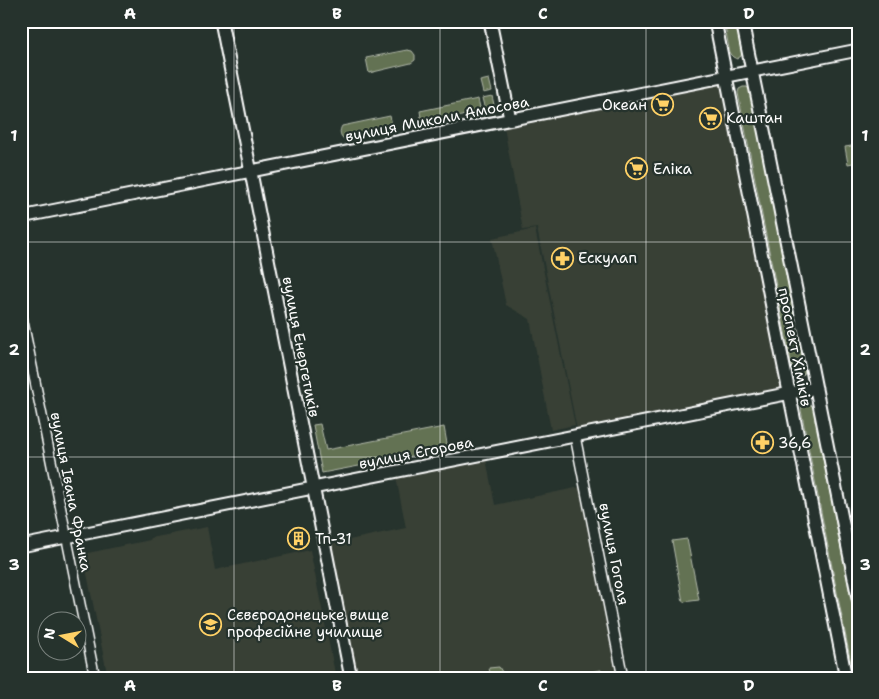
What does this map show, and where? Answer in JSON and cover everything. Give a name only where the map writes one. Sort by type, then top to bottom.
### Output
[{"type":"street","name":"вулиця Енергетиків","points":[[221,21],[351,678]]},
{"type":"street","points":[[490,21],[510,119]]},
{"type":"street","name":"проспект Хіміків","points":[[715,21],[846,678]]},
{"type":"street","name":"проспект Хіміків","points":[[742,21],[858,598]]},
{"type":"street","name":"вулиця Миколи Амосова","points":[[21,217],[858,50]]},
{"type":"street","name":"вулиця Івана Франка","points":[[21,312],[95,678]]},
{"type":"street","name":"вулиця Єгорова","points":[[21,546],[816,388]]},
{"type":"street","name":"вулиця Гоголя","points":[[575,436],[623,678]]},
{"type":"shaded area","points":[[721,84],[781,388],[577,429],[537,228],[523,230],[504,127]]},
{"type":"shaded area","points":[[535,229],[575,425],[551,430],[530,319],[506,305],[492,238]]},
{"type":"shaded area","points":[[486,459],[495,505],[580,487],[618,678],[357,678],[330,544],[406,528],[396,477]]},
{"type":"shaded area","name":"Сєвєродонецьке вище професійне училище","points":[[207,527],[215,570],[310,550],[336,678],[108,678],[83,554]]},
{"type":"green space","points":[[724,21],[736,21],[742,52],[741,56],[737,59],[730,54]]},
{"type":"green space","points":[[407,50],[412,51],[415,55],[415,60],[411,63],[369,73],[366,58]]},
{"type":"green space","points":[[489,79],[492,91],[483,93],[480,81]]},
{"type":"green space","points":[[747,87],[750,91],[805,370],[804,374],[800,377],[795,376],[793,372],[738,93],[739,89]]},
{"type":"green space","points":[[492,96],[495,109],[485,110],[482,98]]},
{"type":"green space","points":[[478,99],[481,112],[422,124],[420,111]]},
{"type":"green space","points":[[390,116],[393,129],[344,139],[341,135],[340,130],[342,126]]},
{"type":"green space","points":[[858,145],[858,162],[848,164],[845,147]]},
{"type":"green space","points":[[810,404],[813,407],[858,634],[858,678],[854,678],[801,410],[802,406]]},
{"type":"green space","points":[[320,424],[326,450],[444,427],[448,449],[322,473],[313,425]]},
{"type":"green space","points":[[687,539],[699,600],[683,602],[672,541]]},
{"type":"green space","points":[[499,667],[510,678],[491,678],[489,668]]},
{"type":"green space","points":[[601,670],[602,678],[556,678]]},
{"type":"place","name":"Океан","points":[[663,105]]},
{"type":"place","name":"Каштан","points":[[710,118]]},
{"type":"place","name":"Еліка","points":[[637,169]]},
{"type":"place","name":"Ескулап","points":[[562,258]]},
{"type":"place","name":"36,6","points":[[762,443]]},
{"type":"place","name":"Тп-31","points":[[299,539]]},
{"type":"place","name":"Сєвєродонецьке вище професійне училище","points":[[211,624]]}]
